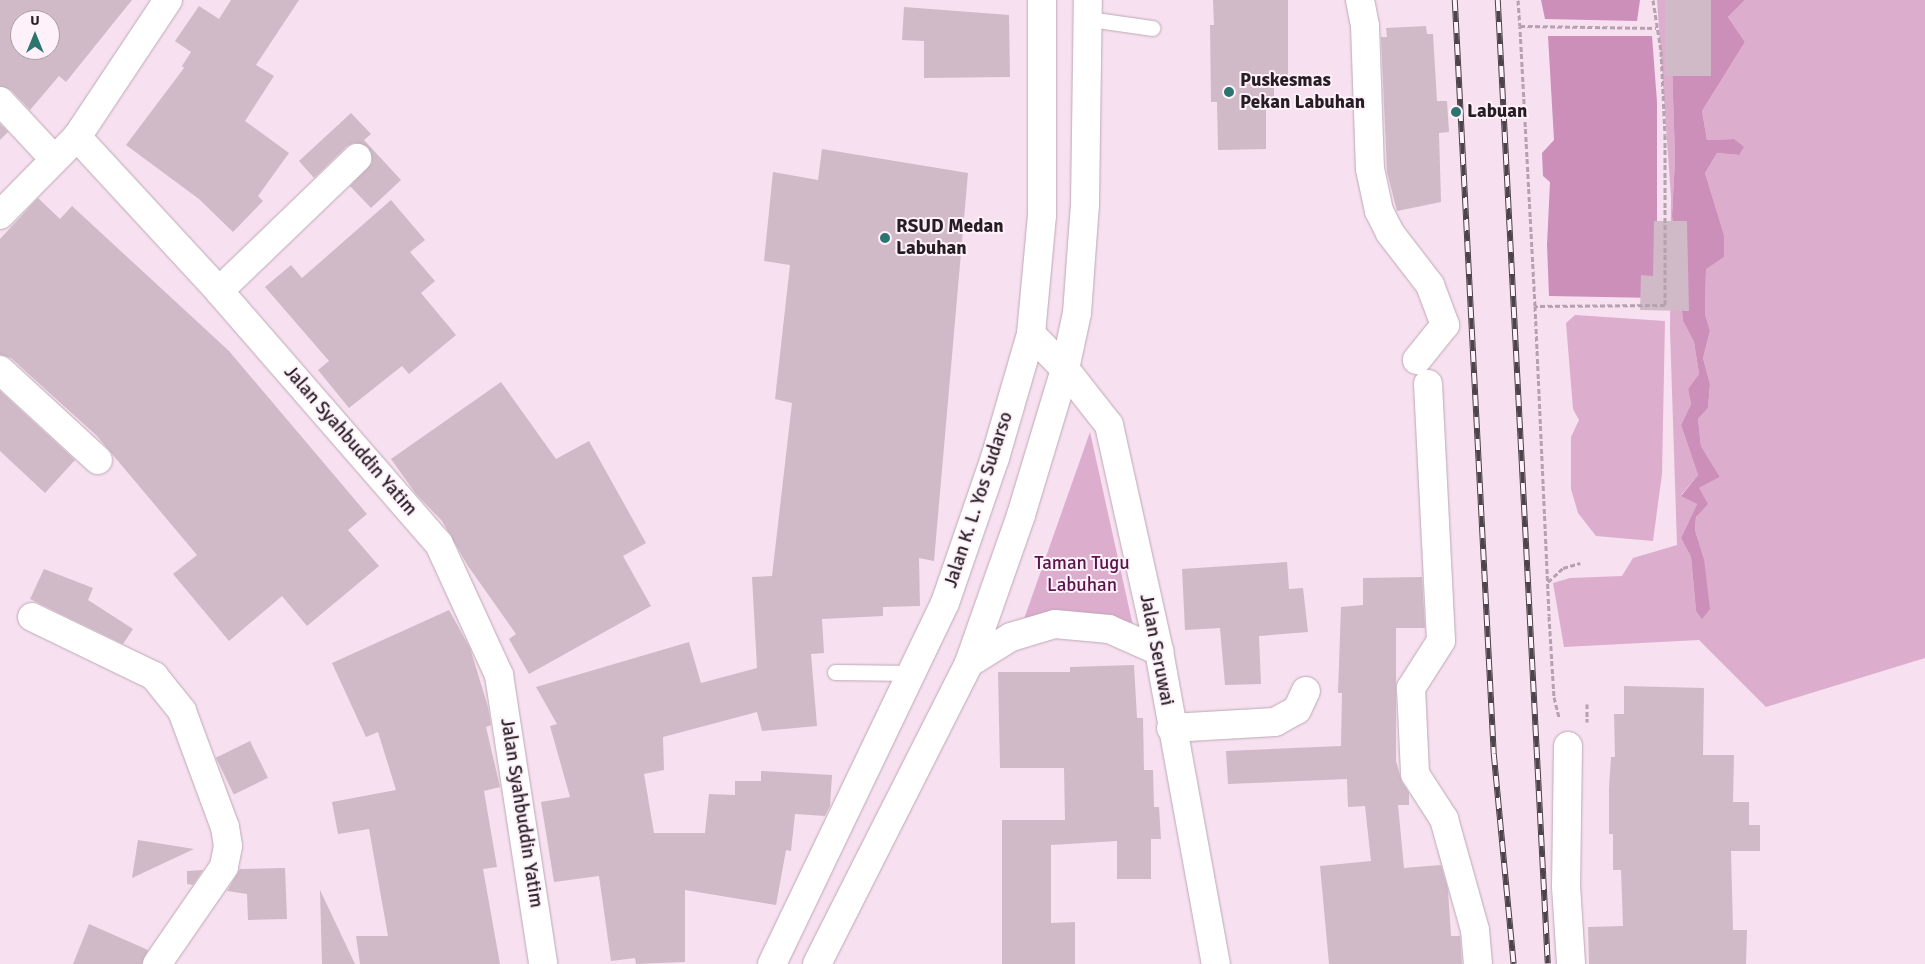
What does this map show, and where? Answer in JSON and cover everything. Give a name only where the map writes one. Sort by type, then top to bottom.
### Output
[{"type":"main road","points":[[0,215],[78,137],[168,0]]},
{"type":"main road","name":"Jalan K. L. Yos Sudarso","points":[[772,964],[914,673],[948,594],[995,458],[1031,334],[1042,215],[1042,0]]},
{"type":"main road","points":[[1360,0],[1365,26],[1370,169],[1379,211],[1390,233],[1430,286],[1445,324],[1417,360]]},
{"type":"main road","points":[[817,964],[969,663],[1021,516],[1065,369],[1077,313],[1085,204],[1088,9]]},
{"type":"main road","points":[[0,101],[54,159]]},
{"type":"main road","name":"Jalan Syahbuddin Yatim","points":[[78,137],[219,291],[439,544],[499,675],[543,964]]},
{"type":"main road","points":[[219,291],[358,158]]},
{"type":"main road","name":"Jalan Seruwai","points":[[1031,334],[1065,369],[1109,425],[1159,651],[1171,728],[1216,964]]},
{"type":"main road","points":[[0,370],[98,460]]},
{"type":"main road","points":[[1428,384],[1441,641],[1411,688],[1415,774],[1444,818],[1475,930],[1478,964]]},
{"type":"main road","points":[[32,617],[154,676],[182,712],[226,827],[228,846],[224,867],[157,964]]},
{"type":"main road","points":[[969,663],[1011,637],[1055,624],[1109,629],[1159,651]]},
{"type":"main road","points":[[1171,728],[1275,722],[1297,710],[1306,691]]},
{"type":"main road","points":[[1568,746],[1566,886],[1571,964]]},
{"type":"lane","points":[[1088,9],[1152,28]]},
{"type":"lane","points":[[836,672],[914,673]]},
{"type":"path","points":[[1518,0],[1536,306],[1554,697],[1568,746]]},
{"type":"path","points":[[1536,306],[1665,305],[1665,135],[1661,51],[1653,0]]},
{"type":"path","points":[[1520,26],[1656,28]]},
{"type":"path","points":[[1548,582],[1563,568],[1580,563]]},
{"type":"green space","points":[[1657,0],[1670,0],[1675,159],[1672,216],[1683,321],[1694,342],[1699,374],[1688,389],[1691,404],[1681,425],[1698,475],[1681,495],[1697,504],[1681,538],[1691,557],[1696,611],[1704,559],[1695,530],[1699,488],[1720,477],[1701,446],[1698,419],[1708,408],[1710,384],[1703,358],[1710,331],[1705,314],[1706,268],[1724,257],[1724,235],[1705,173],[1717,153],[1738,155],[1733,139],[1707,140],[1702,111],[1745,42],[1728,17],[1745,0],[1925,0],[1925,658],[1766,707],[1699,640],[1564,647],[1553,583],[1570,578],[1622,576],[1633,558],[1677,545],[1670,330],[1671,197]]},
{"type":"green space","points":[[1575,315],[1665,321],[1662,474],[1653,541],[1596,536],[1578,513],[1571,489],[1571,437],[1579,420],[1573,409],[1566,323]]},
{"type":"green space","name":"Taman Tugu Labuhan","points":[[1090,432],[1133,626],[1024,619]]},
{"type":"shaded area","points":[[1541,0],[1640,0],[1637,21],[1545,19]]},
{"type":"shaded area","points":[[1670,0],[1745,0],[1728,17],[1745,42],[1702,111],[1707,140],[1734,139],[1744,147],[1739,155],[1717,153],[1705,173],[1724,235],[1724,257],[1706,269],[1705,314],[1710,331],[1703,358],[1710,384],[1708,408],[1698,419],[1701,446],[1720,477],[1699,488],[1708,504],[1696,517],[1695,530],[1704,559],[1710,609],[1702,619],[1696,611],[1691,557],[1681,538],[1697,504],[1681,496],[1698,475],[1681,425],[1691,404],[1688,389],[1699,374],[1694,342],[1683,321],[1672,216],[1675,159]]},
{"type":"shaded area","points":[[1548,36],[1652,36],[1657,102],[1657,298],[1549,296],[1547,245],[1550,182],[1543,176],[1542,153],[1554,140]]},
{"type":"building","points":[[0,0],[132,0],[66,82],[59,76],[30,110],[11,90],[0,86]]},
{"type":"building","points":[[231,0],[299,0],[256,65],[274,76],[245,121],[289,153],[258,196],[263,201],[233,232],[199,199],[126,145],[184,68],[182,66],[191,52],[175,41],[199,6],[219,19]]},
{"type":"building","points":[[1213,0],[1288,0],[1288,81],[1274,81],[1274,102],[1266,102],[1266,149],[1218,150],[1217,102],[1211,102],[1210,25],[1214,25]]},
{"type":"building","points":[[1665,0],[1711,0],[1711,76],[1665,76]]},
{"type":"building","points":[[904,7],[1009,15],[1010,77],[924,78],[924,41],[902,40]]},
{"type":"building","points":[[1426,26],[1427,34],[1433,34],[1437,101],[1447,101],[1449,132],[1439,133],[1441,202],[1397,211],[1387,172],[1381,37],[1387,37],[1386,28]]},
{"type":"building","points":[[351,113],[371,134],[364,140],[401,180],[371,208],[350,186],[372,163],[368,147],[354,143],[347,146],[314,178],[299,161]]},
{"type":"building","points":[[0,124],[8,132],[0,140]]},
{"type":"building","points":[[822,149],[968,173],[934,561],[919,558],[920,606],[883,607],[883,616],[822,619],[824,653],[811,654],[817,726],[762,731],[757,712],[663,737],[664,770],[644,774],[654,833],[705,833],[709,794],[735,795],[735,781],[761,781],[761,771],[832,775],[830,806],[825,816],[795,814],[791,851],[786,850],[776,905],[685,890],[685,962],[636,964],[635,958],[611,961],[599,876],[554,882],[541,802],[570,797],[550,726],[557,724],[536,687],[689,642],[701,683],[757,668],[752,577],[772,576],[792,403],[775,399],[790,265],[764,261],[773,172],[818,180]]},
{"type":"building","points":[[38,198],[60,219],[72,206],[229,351],[367,514],[348,530],[379,566],[307,626],[282,596],[229,641],[173,574],[197,555],[97,436],[11,358],[0,355],[0,239]]},
{"type":"building","points":[[391,200],[425,240],[410,252],[435,281],[421,293],[456,335],[409,374],[402,366],[349,408],[318,370],[329,361],[265,287],[291,265],[302,278]]},
{"type":"building","points":[[1654,221],[1687,221],[1689,311],[1640,310],[1641,275],[1653,276]]},
{"type":"building","points":[[501,382],[556,459],[589,441],[646,543],[623,556],[651,606],[529,674],[509,639],[516,634],[468,566],[442,521],[416,494],[391,459]]},
{"type":"building","points":[[0,391],[75,460],[45,493],[0,451]]},
{"type":"building","points":[[1287,562],[1289,589],[1303,588],[1308,632],[1259,636],[1261,684],[1225,685],[1220,628],[1185,630],[1182,569]]},
{"type":"building","points":[[44,569],[93,588],[88,600],[133,629],[123,644],[30,599]]},
{"type":"building","points":[[1422,577],[1425,628],[1396,628],[1396,761],[1402,782],[1409,793],[1409,805],[1398,805],[1404,868],[1441,865],[1448,890],[1451,936],[1460,936],[1462,964],[1329,964],[1320,866],[1371,861],[1365,806],[1348,807],[1347,779],[1228,784],[1226,751],[1341,746],[1342,693],[1338,693],[1341,607],[1363,605],[1363,578]]},
{"type":"building","points":[[449,610],[470,648],[488,707],[491,725],[486,727],[500,787],[484,791],[497,867],[483,869],[500,964],[360,964],[356,936],[388,936],[369,829],[338,834],[332,802],[396,790],[378,732],[366,737],[332,663]]},
{"type":"building","points":[[1134,665],[1137,718],[1143,718],[1144,770],[1153,770],[1154,807],[1159,807],[1161,839],[1151,839],[1151,879],[1117,879],[1117,841],[1051,845],[1051,923],[1075,922],[1075,964],[1002,964],[1002,820],[1065,820],[1064,768],[1000,768],[998,672],[1070,672],[1070,667]]},
{"type":"building","points":[[1624,686],[1704,688],[1703,755],[1734,755],[1733,802],[1749,802],[1749,825],[1760,825],[1760,851],[1731,851],[1733,930],[1747,930],[1746,964],[1589,964],[1588,927],[1623,926],[1621,870],[1613,870],[1613,834],[1609,834],[1609,788],[1611,757],[1615,757],[1614,714],[1624,714]]},
{"type":"building","points":[[250,741],[268,778],[234,795],[216,758]]},
{"type":"building","points":[[138,840],[194,849],[132,878]]},
{"type":"building","points":[[285,868],[287,919],[248,920],[247,894],[227,891],[240,869]]},
{"type":"building","points":[[203,870],[193,885],[187,884],[187,871]]},
{"type":"building","points":[[320,890],[355,964],[322,964]]},
{"type":"building","points":[[89,924],[148,950],[142,964],[73,964]]},
{"type":"railway","points":[[1455,0],[1494,754],[1514,964]]},
{"type":"railway","points":[[1498,0],[1548,964]]},
{"type":"place","name":"Puskesmas Pekan Labuhan","points":[[1229,92]]},
{"type":"place","name":"Labuan","points":[[1456,112]]},
{"type":"place","name":"RSUD Medan Labuhan","points":[[885,238]]}]
